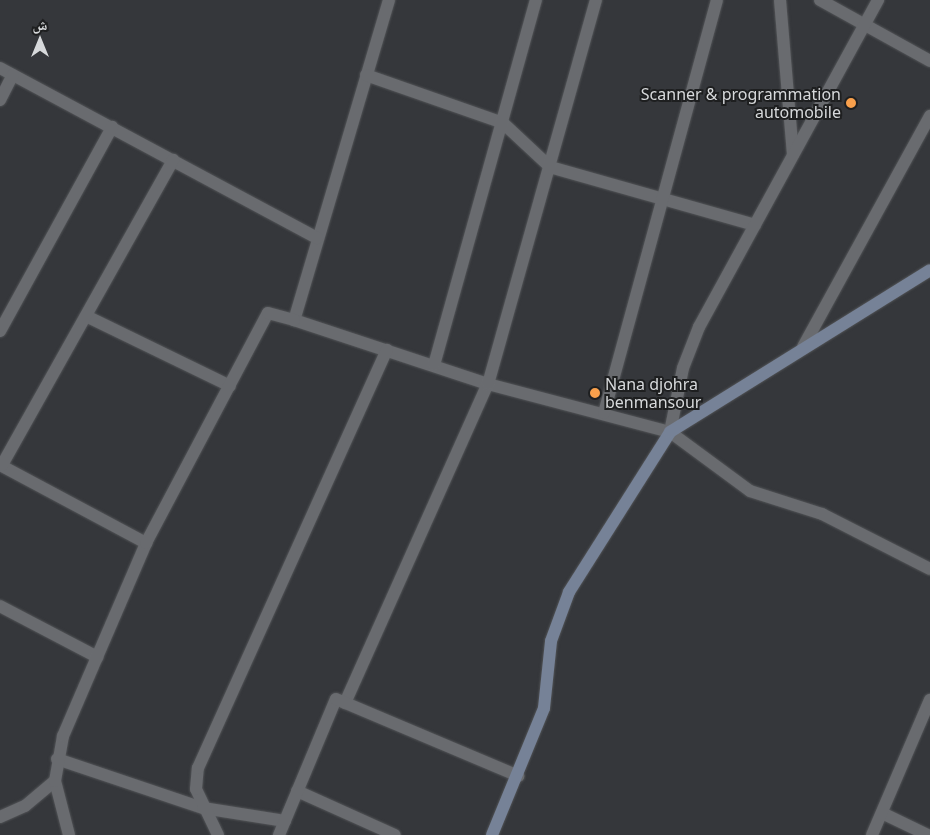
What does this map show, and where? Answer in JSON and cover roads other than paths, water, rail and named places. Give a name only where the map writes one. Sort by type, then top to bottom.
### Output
[{"type":"street","points":[[294,320],[389,0]]},
{"type":"street","points":[[434,365],[536,0]]},
{"type":"street","points":[[345,703],[488,384],[596,0]]},
{"type":"street","points":[[604,413],[716,0]]},
{"type":"street","points":[[780,0],[793,155]]},
{"type":"street","points":[[820,0],[930,61]]},
{"type":"street","points":[[492,835],[518,776],[544,708],[551,641],[569,592],[670,432],[684,368],[699,327],[878,0]]},
{"type":"street","points":[[0,68],[317,238]]},
{"type":"street","points":[[0,100],[14,75]]},
{"type":"street","points":[[366,75],[502,123],[550,167],[755,225]]},
{"type":"street","points":[[803,347],[930,116]]},
{"type":"street","points":[[0,331],[112,128]]},
{"type":"street","points":[[146,543],[1,465],[173,160]]},
{"type":"street","points":[[670,432],[803,347],[930,270]]},
{"type":"street","points":[[69,835],[55,781],[56,759],[63,736],[146,543],[268,313],[488,384],[604,413],[670,432],[750,491],[822,514],[930,570]]},
{"type":"street","points":[[86,316],[230,386]]},
{"type":"street","points":[[218,835],[202,808],[196,789],[198,768],[386,350]]},
{"type":"street","points":[[0,606],[97,657]]},
{"type":"street","points":[[279,835],[336,699],[518,776]]},
{"type":"street","points":[[872,835],[927,713],[930,700]]},
{"type":"street","points":[[56,759],[202,808],[285,821]]},
{"type":"street","points":[[0,817],[25,806],[55,781]]},
{"type":"street","points":[[297,791],[394,835]]},
{"type":"street","points":[[882,813],[928,835]]},
{"type":"place","name":"Scanner & programmation automobile","points":[[851,103]]},
{"type":"place","name":"Nana djohra benmansour","points":[[595,393]]}]
